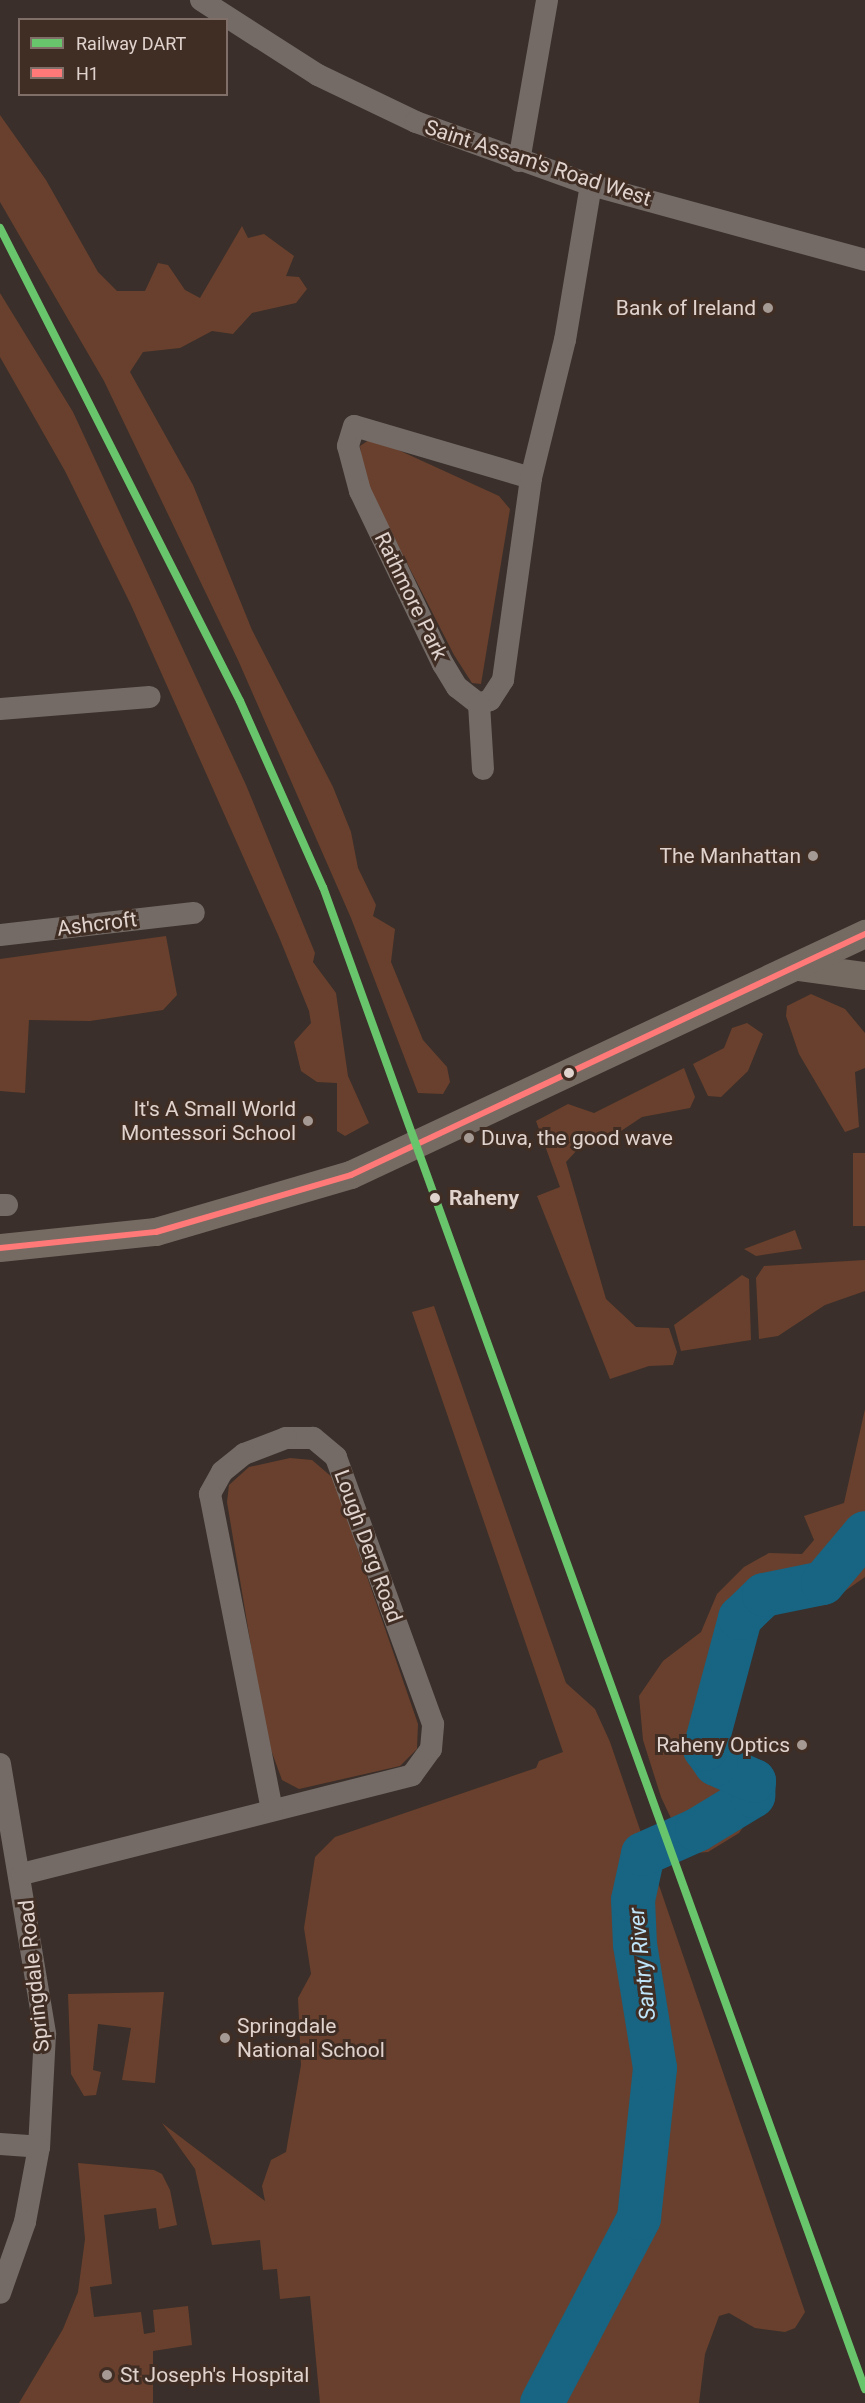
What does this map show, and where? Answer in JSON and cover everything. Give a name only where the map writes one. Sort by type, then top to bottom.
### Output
[{"type":"main road","points":[[0,1248],[100,1242],[209,1220],[351,1175],[781,969],[865,934]]},
{"type":"main road","points":[[781,969],[822,966],[865,976]]},
{"type":"street","name":"Saint Assam's Road West","points":[[201,0],[318,75],[416,122],[519,161],[591,185],[865,260]]},
{"type":"street","points":[[519,161],[547,0]]},
{"type":"street","points":[[483,769],[479,704],[490,700],[502,680],[531,478],[565,340],[591,185]]},
{"type":"street","name":"Rathmore Park","points":[[479,704],[457,687],[443,664],[360,491],[348,446],[354,426],[531,478]]},
{"type":"street","points":[[0,709],[150,697]]},
{"type":"street","name":"Ashcroft","points":[[0,935],[194,913]]},
{"type":"street","name":"Lough Derg Road","points":[[22,1874],[412,1774],[431,1749],[433,1725],[336,1457],[313,1438],[286,1438],[244,1454],[222,1472],[210,1494],[272,1809]]},
{"type":"street","name":"Springdale Road","points":[[0,1764],[22,1874],[45,2034],[39,2147],[8,2244],[0,2292]]},
{"type":"street","points":[[0,2144],[39,2147]]},
{"type":"shaded area","points":[[0,115],[46,180],[98,272],[117,291],[145,291],[158,263],[168,265],[185,290],[200,298],[242,226],[248,238],[264,234],[294,256],[286,276],[299,277],[307,289],[296,303],[252,313],[233,334],[212,331],[180,348],[143,352],[130,372],[193,485],[252,630],[333,787],[351,832],[358,868],[376,905],[373,916],[395,929],[391,962],[423,1040],[447,1067],[450,1082],[443,1094],[418,1093],[351,918],[238,660],[104,381],[0,202]]},
{"type":"shaded area","points":[[0,293],[73,412],[246,785],[315,953],[313,962],[336,993],[348,1076],[369,1123],[345,1136],[337,1131],[337,1083],[317,1082],[301,1071],[294,1042],[311,1023],[309,1011],[279,937],[131,605],[65,471],[0,357]]},
{"type":"shaded area","points":[[372,438],[499,496],[510,509],[481,684],[472,683],[454,655],[364,479],[360,446]]},
{"type":"shaded area","points":[[166,936],[177,995],[163,1010],[90,1021],[29,1020],[25,1093],[0,1091],[0,959]]},
{"type":"shaded area","points":[[811,994],[845,1009],[865,1033],[865,1068],[855,1072],[859,1127],[845,1132],[799,1054],[786,1016],[787,1006]]},
{"type":"shaded area","points":[[747,1023],[763,1034],[748,1071],[721,1097],[708,1096],[693,1064],[724,1048],[732,1028]]},
{"type":"shaded area","points":[[684,1068],[695,1097],[690,1108],[642,1117],[612,1137],[578,1149],[566,1162],[606,1299],[636,1327],[669,1328],[677,1352],[673,1365],[649,1366],[610,1379],[537,1196],[560,1187],[536,1121],[568,1104],[594,1113]]},
{"type":"shaded area","points":[[853,1153],[865,1153],[865,1226],[853,1226]]},
{"type":"shaded area","points":[[795,1230],[802,1249],[756,1256],[744,1249]]},
{"type":"shaded area","points":[[865,1260],[865,1291],[825,1305],[778,1336],[759,1339],[756,1278],[764,1266]]},
{"type":"shaded area","points":[[742,1275],[749,1279],[751,1340],[681,1351],[674,1325]]},
{"type":"shaded area","points":[[434,1306],[566,1683],[595,1709],[610,1742],[805,2312],[795,2328],[785,2332],[755,2328],[729,2313],[719,2316],[705,2354],[699,2403],[320,2403],[310,2296],[280,2299],[277,2269],[263,2270],[260,2240],[212,2245],[195,2169],[162,2123],[265,2201],[262,2186],[271,2160],[286,2152],[301,2065],[298,1998],[311,1974],[304,1928],[315,1857],[335,1837],[536,1768],[539,1761],[563,1752],[412,1312]]},
{"type":"shaded area","points":[[865,1409],[865,1577],[825,1605],[776,1611],[724,1647],[717,1697],[705,1723],[713,1750],[743,1765],[759,1782],[760,1803],[739,1833],[708,1852],[695,1853],[676,1829],[661,1797],[643,1740],[639,1696],[663,1661],[701,1632],[717,1594],[744,1567],[769,1553],[802,1554],[814,1540],[804,1516],[844,1503]]},
{"type":"shaded area","points":[[290,1458],[312,1460],[333,1478],[418,1724],[417,1749],[400,1766],[299,1789],[282,1780],[266,1736],[227,1502],[229,1485],[249,1467]]},
{"type":"shaded area","points":[[164,1992],[155,2083],[122,2080],[131,2028],[98,2024],[93,2070],[101,2072],[96,2095],[84,2096],[71,2074],[68,1994]]},
{"type":"shaded area","points":[[78,2163],[154,2170],[162,2174],[170,2190],[177,2225],[159,2229],[156,2208],[104,2215],[112,2284],[90,2287],[94,2317],[141,2312],[144,2334],[155,2332],[153,2310],[188,2306],[192,2345],[153,2351],[153,2403],[19,2403],[63,2329],[78,2292],[85,2239]]},
{"type":"waterway","name":"Santry River","points":[[542,2403],[639,2218],[655,2068],[635,1945],[633,1900],[643,1854],[697,1830],[753,1796],[754,1781],[716,1764],[705,1749],[740,1618],[764,1595],[823,1583],[865,1533]]},
{"type":"rail line","name":"DART","points":[[0,228],[240,701],[323,887],[865,2389]]},
{"type":"transit line","name":"H1","points":[[0,1248],[156,1232],[351,1175],[865,934]]},
{"type":"place","name":"Bank of Ireland","points":[[768,308]]},
{"type":"place","name":"The Manhattan","points":[[813,856]]},
{"type":"place","name":"It's A Small World Montessori School","points":[[308,1121]]},
{"type":"place","name":"Duva, the good wave","points":[[469,1138]]},
{"type":"place","name":"Raheny","points":[[435,1198]]},
{"type":"place","name":"Raheny Optics","points":[[802,1745]]},
{"type":"place","name":"Springdale National School","points":[[225,2038]]},
{"type":"place","name":"St Joseph's Hospital","points":[[107,2375]]}]
